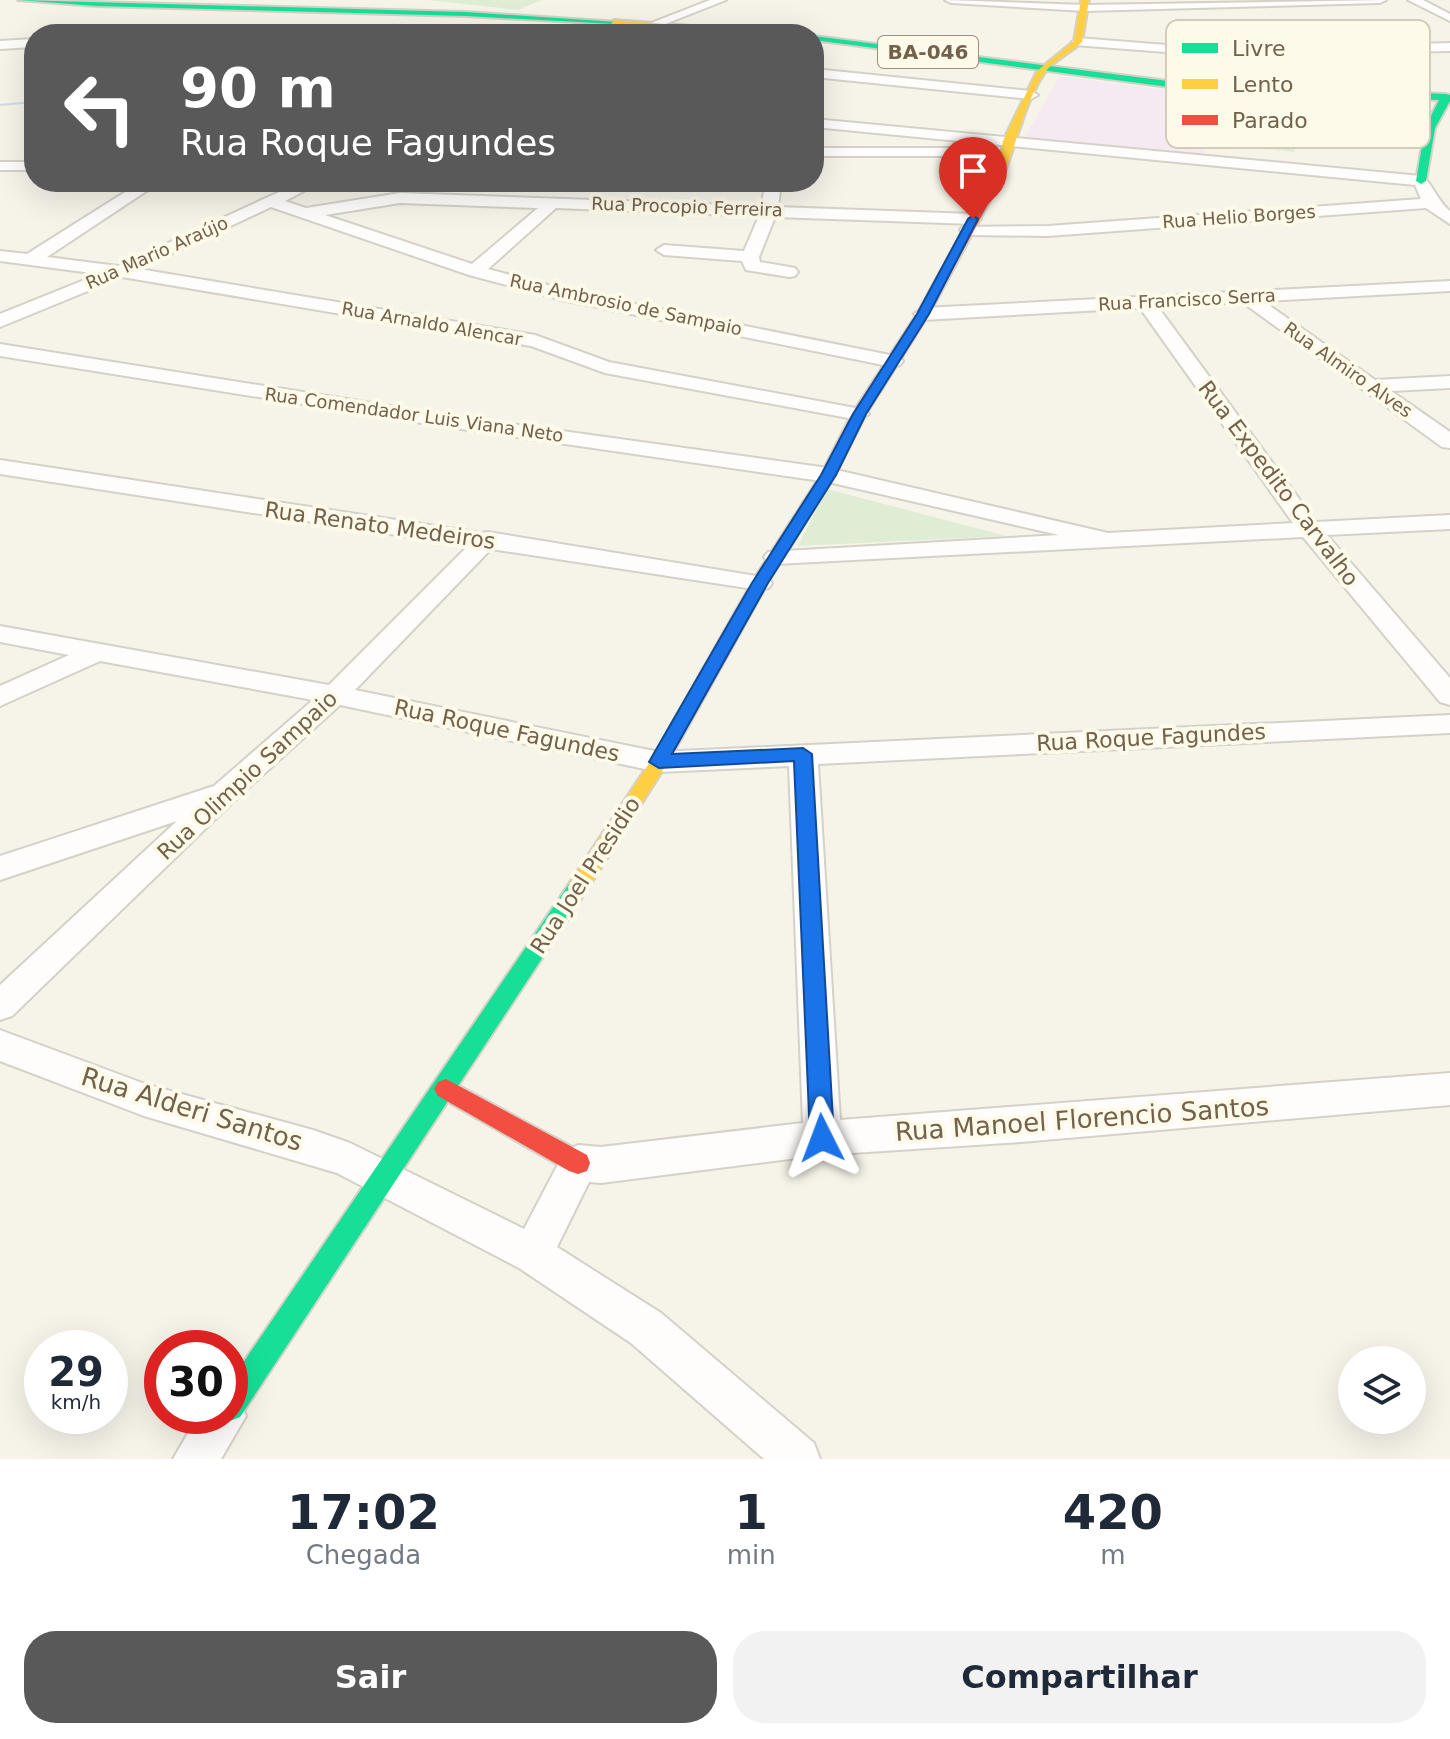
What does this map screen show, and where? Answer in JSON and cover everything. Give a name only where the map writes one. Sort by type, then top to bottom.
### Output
[{"type":"street","points":[[22,0],[137,8],[546,17],[665,24]]},
{"type":"street","points":[[654,23],[720,0]]},
{"type":"street","points":[[951,0],[1085,4],[1380,0]]},
{"type":"street","points":[[1414,0],[1450,18]]},
{"type":"street","points":[[1041,71],[1078,42],[1085,4]]},
{"type":"street","points":[[301,24],[307,11]]},
{"type":"street","name":"BA-046","points":[[824,39],[942,53],[1041,71],[1166,84]]},
{"type":"street","points":[[1078,42],[1166,52]]},
{"type":"street","points":[[0,45],[24,44]]},
{"type":"street","points":[[1430,46],[1450,45]]},
{"type":"street","name":"Rua Joel Presidio","points":[[248,1380],[382,1178],[446,1089],[659,762],[760,583],[828,475],[859,414],[923,314],[1009,147],[1041,71]]},
{"type":"street","points":[[824,74],[1031,95]]},
{"type":"street","points":[[1430,128],[1448,97]]},
{"type":"street","points":[[824,124],[1009,147],[1421,181]]},
{"type":"street","points":[[824,152],[1009,147]]},
{"type":"street","points":[[1427,148],[1421,181],[1430,203],[1450,219]]},
{"type":"street","points":[[0,166],[24,166]]},
{"type":"street","points":[[30,260],[136,192]]},
{"type":"street","name":"Rua Mario Araújo","points":[[0,321],[120,271],[293,192]]},
{"type":"street","points":[[772,192],[770,209],[750,257],[752,266],[789,272]]},
{"type":"street","name":"Rua Procopio Ferreira","points":[[307,213],[400,198],[770,209],[970,224]]},
{"type":"street","name":"Rua Ambrosio de Sampaio","points":[[272,202],[475,271],[568,296],[893,361]]},
{"type":"street","points":[[475,271],[553,203]]},
{"type":"street","name":"Rua Helio Borges","points":[[970,224],[1048,231],[1430,203]]},
{"type":"street","points":[[664,250],[750,257]]},
{"type":"street","name":"Rua Arnaldo Alencar","points":[[0,256],[120,271],[535,341],[605,367],[859,414]]},
{"type":"street","name":"Rua Francisco Serra","points":[[923,314],[1450,286]]},
{"type":"street","name":"Rua Almiro Alves","points":[[1247,298],[1450,442]]},
{"type":"street","name":"Rua Expedito Carvalho","points":[[1145,302],[1309,529],[1450,696]]},
{"type":"street","name":"Rua Comendador Luis Viana Neto","points":[[0,350],[447,421],[828,475],[1101,538]]},
{"type":"street","points":[[1372,386],[1450,382]]},
{"type":"street","name":"Rua Renato Medeiros","points":[[0,467],[488,539],[760,583]]},
{"type":"street","points":[[776,557],[1450,522]]},
{"type":"street","name":"Rua Olimpio Sampaio","points":[[0,1006],[225,793],[335,695],[488,539]]},
{"type":"street","name":"Rua Roque Fagundes","points":[[0,634],[335,695],[659,762],[1450,724]]},
{"type":"street","points":[[0,697],[97,652]]},
{"type":"street","points":[[803,754],[822,1138]]},
{"type":"street","points":[[0,868],[225,793]]},
{"type":"street","name":"Rua Alderi Santos","points":[[0,1045],[144,1100],[313,1147],[533,1254],[646,1328],[798,1459]]},
{"type":"street","name":"Rua Manoel Florencio Santos","points":[[446,1089],[578,1163],[601,1165],[822,1138],[1021,1125],[1450,1089]]},
{"type":"street","points":[[533,1254],[578,1163]]},
{"type":"street","points":[[195,1459],[212,1434]]},
{"type":"shaded area","points":[[1060,76],[1166,90],[1166,148],[1205,148],[1204,155],[1024,138]]},
{"type":"green space","points":[[428,0],[542,0],[518,10]]},
{"type":"green space","points":[[1262,148],[1295,148],[1294,152]]},
{"type":"green space","points":[[827,489],[1006,536],[798,546]]},
{"type":"waterway","points":[[0,105],[24,103]]},
{"type":"traffic: fast","points":[[22,0],[466,14],[614,22]]},
{"type":"traffic: fast","points":[[824,39],[1166,84]]},
{"type":"traffic: fast","points":[[1430,97],[1450,98]]},
{"type":"traffic: fast","points":[[1430,128],[1445,97]]},
{"type":"traffic: fast","points":[[1421,181],[1427,148]]},
{"type":"traffic: fast","points":[[248,1380],[578,887]]},
{"type":"traffic: slow","points":[[989,193],[1005,162],[1008,141],[1041,71],[1078,42],[1085,0]]},
{"type":"traffic: slow","points":[[614,22],[640,24]]},
{"type":"traffic: slow","points":[[578,887],[659,762],[762,579]]},
{"type":"traffic: jam","points":[[762,579],[828,475],[859,414],[923,314],[989,193]]},
{"type":"traffic: jam","points":[[446,1089],[578,1163]]},
{"type":"route","points":[[822,1138],[803,754],[659,762],[760,583],[828,475],[859,414],[923,314],[973,219]]}]
